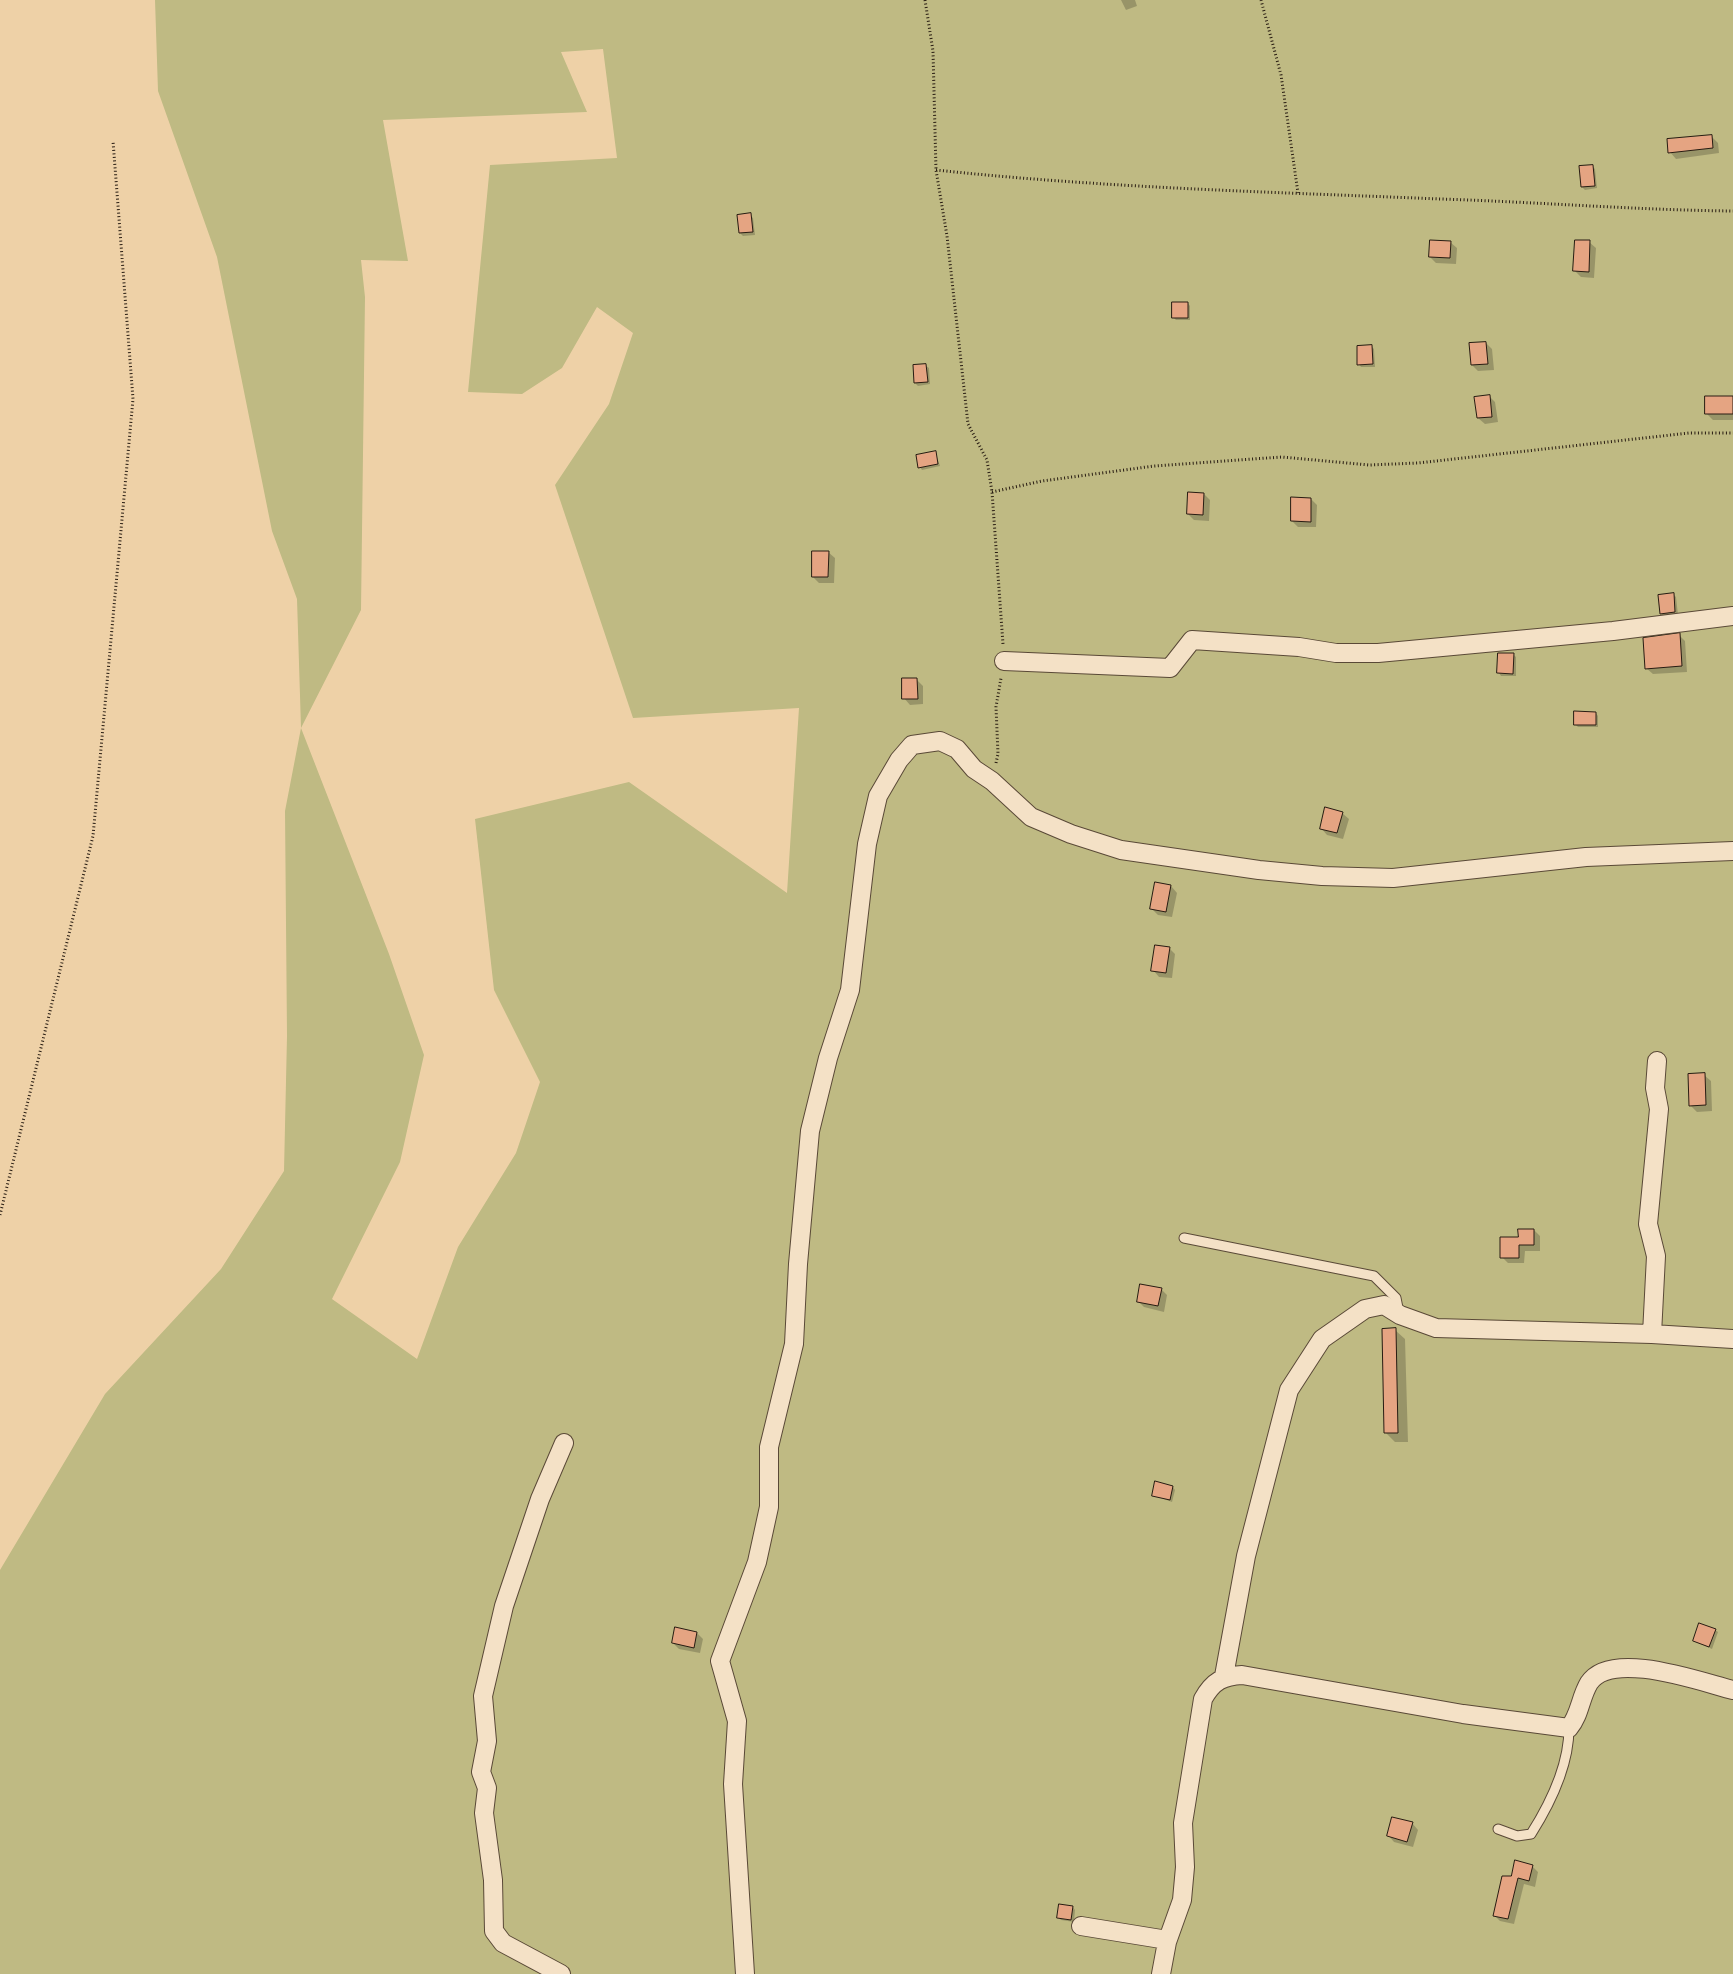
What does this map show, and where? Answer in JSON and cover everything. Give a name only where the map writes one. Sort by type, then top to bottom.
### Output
[{"type":"street","points":[[1004,661],[1170,668],[1192,640],[1299,647],[1336,653],[1378,653],[1632,629],[1733,616]]},
{"type":"street","points":[[745,1974],[733,1784],[738,1721],[720,1660],[757,1562],[769,1507],[769,1447],[794,1344],[798,1264],[810,1131],[828,1058],[850,990],[867,844],[878,796],[898,760],[912,745],[940,741],[957,749],[974,769],[992,781],[1031,817],[1071,834],[1121,850],[1259,870],[1322,876],[1393,878],[1586,857],[1733,851]]},
{"type":"street","points":[[1652,1334],[1656,1256],[1648,1224],[1659,1108],[1656,1088],[1657,1061]]},
{"type":"street","points":[[1224,1676],[1233,1636],[1246,1556],[1289,1390],[1322,1339],[1365,1309],[1384,1305],[1400,1315],[1436,1328],[1652,1334],[1733,1339]]},
{"type":"street","points":[[561,1974],[503,1943],[494,1931],[493,1880],[484,1812],[487,1788],[481,1772],[487,1741],[483,1696],[504,1606],[540,1499],[564,1443]]},
{"type":"street","points":[[1161,1974],[1167,1942],[1182,1900],[1185,1867],[1182,1823],[1203,1699],[1209,1687],[1224,1676],[1242,1675],[1464,1714],[1569,1728],[1576,1719],[1590,1682],[1602,1673],[1618,1668],[1641,1668],[1733,1690]]},
{"type":"street","points":[[1081,1926],[1161,1939],[1167,1942]]},
{"type":"lane","points":[[1184,1238],[1374,1276],[1396,1298],[1400,1315]]},
{"type":"lane","points":[[1498,1829],[1518,1836],[1531,1834],[1555,1789],[1569,1744],[1569,1728]]},
{"type":"path","points":[[925,0],[933,51],[936,170],[947,236],[968,424],[987,460],[992,492],[1004,661],[996,707],[998,754],[992,781]]},
{"type":"path","points":[[1261,0],[1281,75],[1298,192]]},
{"type":"path","points":[[0,1214],[93,836],[133,399],[113,141]]},
{"type":"path","points":[[936,170],[1131,187],[1507,201],[1580,207],[1733,211]]},
{"type":"path","points":[[992,492],[1042,481],[1154,466],[1282,457],[1369,465],[1418,463],[1690,433],[1733,434]]},
{"type":"shaded area","points":[[155,0],[1733,0],[1733,1974],[0,1974],[0,1570],[105,1394],[221,1269],[284,1171],[287,1036],[285,811],[301,728],[297,599],[272,531],[217,257],[158,91]],"holes":[[[603,49],[617,158],[490,165],[468,392],[522,394],[562,368],[597,307],[633,333],[609,404],[555,485],[633,718],[799,708],[787,893],[629,782],[475,819],[494,990],[540,1082],[516,1153],[458,1247],[417,1359],[332,1299],[400,1162],[424,1055],[389,954],[301,728],[361,610],[365,297],[361,260],[408,261],[383,120],[587,112],[561,52]]]},
{"type":"building","points":[[1712,135],[1713,148],[1668,153],[1667,139]]},
{"type":"building","points":[[1593,165],[1595,186],[1581,187],[1579,166]]},
{"type":"building","points":[[751,213],[753,232],[739,233],[737,215]]},
{"type":"building","points":[[1430,240],[1451,241],[1450,258],[1429,257]]},
{"type":"building","points":[[1575,240],[1590,240],[1589,272],[1573,271]]},
{"type":"building","points":[[1172,302],[1188,302],[1188,318],[1172,318]]},
{"type":"building","points":[[1486,342],[1488,364],[1471,365],[1469,343]]},
{"type":"building","points":[[1372,345],[1373,364],[1357,365],[1357,346]]},
{"type":"building","points":[[926,364],[928,382],[914,383],[913,365]]},
{"type":"building","points":[[1490,395],[1492,417],[1477,418],[1474,397]]},
{"type":"building","points":[[1705,396],[1733,396],[1733,414],[1705,414]]},
{"type":"building","points":[[936,451],[938,464],[918,468],[916,455]]},
{"type":"building","points":[[1188,492],[1204,493],[1203,515],[1187,514]]},
{"type":"building","points":[[1291,497],[1311,498],[1311,522],[1291,521]]},
{"type":"building","points":[[812,551],[829,551],[828,577],[812,577]]},
{"type":"building","points":[[1674,593],[1675,612],[1660,614],[1658,595]]},
{"type":"building","points":[[1680,633],[1682,666],[1645,669],[1643,638]]},
{"type":"building","points":[[1498,653],[1514,653],[1513,674],[1497,673]]},
{"type":"building","points":[[902,678],[917,678],[918,699],[902,699]]},
{"type":"building","points":[[1574,711],[1596,712],[1596,725],[1574,725]]},
{"type":"building","points":[[1325,807],[1343,812],[1337,833],[1320,829]]},
{"type":"building","points":[[1155,882],[1171,885],[1166,912],[1150,909]]},
{"type":"building","points":[[1155,945],[1170,947],[1166,973],[1151,971]]},
{"type":"building","points":[[1705,1073],[1706,1105],[1689,1106],[1688,1074]]},
{"type":"building","points":[[1518,1229],[1534,1229],[1534,1245],[1519,1245],[1519,1258],[1500,1258],[1500,1237],[1518,1237]]},
{"type":"building","points":[[1140,1284],[1162,1288],[1158,1306],[1137,1302]]},
{"type":"building","points":[[1396,1328],[1398,1433],[1384,1433],[1382,1329]]},
{"type":"building","points":[[1155,1481],[1173,1486],[1170,1500],[1152,1496]]},
{"type":"building","points":[[1699,1623],[1716,1629],[1709,1647],[1693,1641]]},
{"type":"building","points":[[675,1627],[697,1632],[694,1648],[672,1643]]},
{"type":"building","points":[[1392,1817],[1413,1822],[1407,1842],[1387,1836]]},
{"type":"building","points":[[1515,1860],[1533,1865],[1529,1881],[1518,1878],[1508,1919],[1493,1916],[1502,1876],[1511,1876]]},
{"type":"building","points":[[1059,1904],[1073,1906],[1071,1920],[1057,1918]]}]
